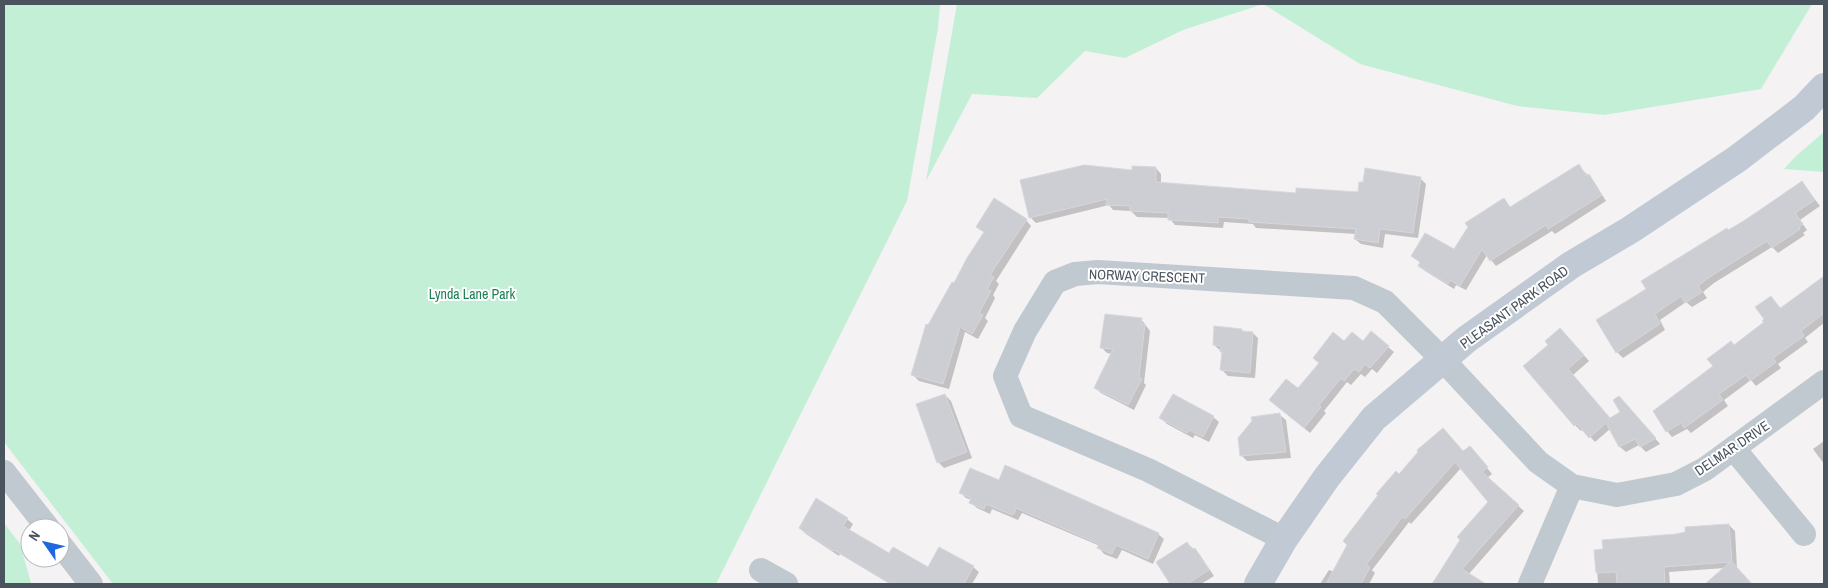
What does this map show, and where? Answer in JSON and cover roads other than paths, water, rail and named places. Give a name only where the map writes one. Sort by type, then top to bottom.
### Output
[{"type":"street","name":"PLEASANT PARK ROAD","points":[[1258,584],[1284,539],[1326,477],[1374,418],[1467,339],[1571,265],[1630,230],[1737,159],[1804,108],[1824,87]]},
{"type":"street","name":"NORWAY CRESCENT","points":[[1284,539],[1148,470],[1021,416],[1005,376],[1025,331],[1055,282],[1075,274],[1098,272],[1354,288],[1385,302],[1443,360]]},
{"type":"street","name":"DELMAR DRIVE","points":[[1443,360],[1538,462],[1572,486],[1617,495],[1676,484],[1705,469],[1824,382]]},
{"type":"street","points":[[1734,449],[1804,534]]},
{"type":"street","points":[[4,472],[40,518]]},
{"type":"street","points":[[1530,584],[1572,486]]},
{"type":"street","points":[[70,557],[91,584]]},
{"type":"street","points":[[761,570],[786,584]]},
{"type":"park label","name":"Lynda Lane Park","points":[[472,294]]}]
